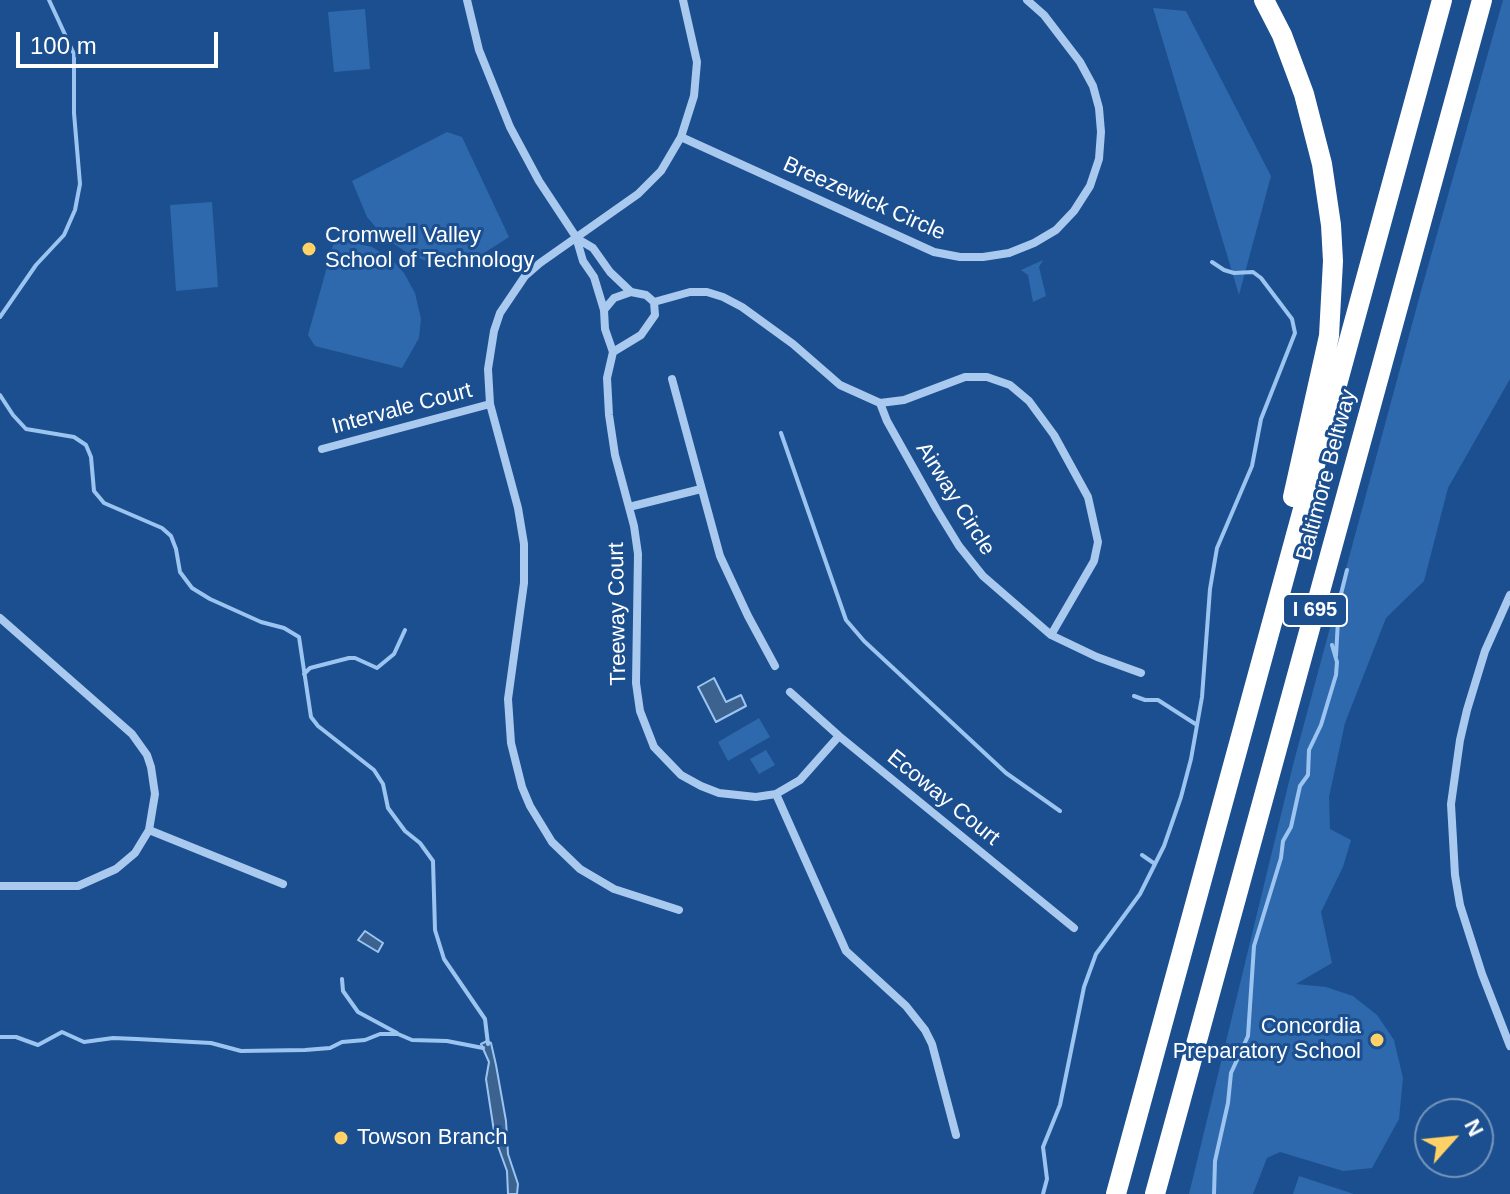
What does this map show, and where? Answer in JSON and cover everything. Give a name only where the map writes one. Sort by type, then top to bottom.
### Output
[{"type":"highway","points":[[1250,701],[1329,336],[1333,261],[1327,193],[1314,128],[1294,65],[1264,0]]},
{"type":"highway","name":"Baltimore Beltway","points":[[1116,1194],[1442,0]]},
{"type":"highway","name":"Baltimore Beltway","points":[[1155,1194],[1482,0]]},
{"type":"street","points":[[467,0],[488,76],[510,127],[539,181],[576,237],[583,261],[594,277],[613,352],[635,340],[655,315],[654,302],[646,295],[631,292],[614,298],[604,310]]},
{"type":"street","points":[[679,910],[614,889],[580,869],[552,842],[522,787],[511,743],[508,699],[524,583],[524,544],[518,508],[490,404],[490,351],[500,313],[525,276],[638,194],[661,171],[681,137],[694,96],[697,62],[683,0]]},
{"type":"street","name":"Breezewick Circle","points":[[681,137],[934,252],[960,257],[1009,253],[1056,230],[1074,211],[1090,186],[1099,159],[1101,132],[1093,86],[1080,62],[1044,15],[1027,0]]},
{"type":"street","points":[[576,237],[593,248],[610,272],[631,292]]},
{"type":"street","points":[[654,302],[690,292],[707,292],[723,297],[793,344],[840,385],[880,403],[904,400],[965,377],[987,377],[1010,385],[1029,401],[1054,435],[1088,497],[1095,518],[1098,542],[1094,561],[1051,635]]},
{"type":"street","name":"Treeway Court","points":[[613,352],[607,378],[607,398],[615,455],[638,554],[636,683],[640,711],[654,747],[681,775],[701,786],[739,796],[776,794]]},
{"type":"street","points":[[672,379],[720,556],[775,666]]},
{"type":"street","name":"Airway Circle","points":[[880,403],[894,434],[959,546],[983,576],[1051,635],[1141,673]]},
{"type":"street","name":"Intervale Court","points":[[322,449],[490,404]]},
{"type":"street","points":[[629,507],[701,489]]},
{"type":"street","points":[[1510,595],[1485,651],[1467,710],[1451,804],[1460,905],[1510,1046]]},
{"type":"street","points":[[0,618],[119,721],[140,744],[151,767],[155,794],[149,830],[142,844],[126,861],[92,881],[66,887],[0,886]]},
{"type":"street","name":"Ecoway Court","points":[[790,692],[839,736],[1074,928]]},
{"type":"street","points":[[839,736],[800,780],[776,794],[844,946],[906,1006],[925,1030],[932,1044],[956,1135]]},
{"type":"street","points":[[149,830],[283,884]]},
{"type":"shaded area","points":[[1503,0],[1510,0],[1510,379],[1448,488],[1424,581],[1386,618],[1345,723],[1329,797],[1330,829],[1351,840],[1343,867],[1321,912],[1332,963],[1296,984],[1326,987],[1353,996],[1377,1015],[1394,1040],[1403,1078],[1399,1119],[1372,1168],[1343,1171],[1280,1152],[1267,1158],[1253,1194],[1189,1194],[1294,761]]},
{"type":"shaded area","points":[[1153,8],[1186,11],[1271,176],[1239,295]]},
{"type":"shaded area","points":[[365,9],[370,69],[334,72],[328,12]]},
{"type":"shaded area","points":[[447,132],[462,137],[509,237],[481,255],[458,263],[431,263],[409,254],[385,238],[367,217],[352,181]]},
{"type":"shaded area","points":[[212,202],[218,287],[176,291],[170,205]]},
{"type":"shaded area","points":[[335,238],[372,247],[392,260],[404,273],[415,293],[421,319],[419,338],[402,368],[315,346],[308,335]]},
{"type":"shaded area","points":[[1043,260],[1039,267],[1046,296],[1033,302],[1028,275],[1021,270]]},
{"type":"shaded area","points":[[714,678],[726,702],[741,695],[746,706],[716,722],[698,687]]},
{"type":"shaded area","points":[[759,718],[770,737],[728,761],[718,742]]},
{"type":"shaded area","points":[[766,750],[775,765],[759,774],[750,759]]},
{"type":"shaded area","points":[[365,931],[383,943],[378,952],[358,940]]},
{"type":"shaded area","points":[[491,1043],[496,1065],[506,1121],[508,1154],[518,1184],[517,1194],[508,1194],[507,1171],[495,1138],[486,1079],[489,1062],[481,1044]]},
{"type":"shaded area","points":[[1299,1176],[1354,1194],[1293,1194]]},
{"type":"waterway","points":[[0,317],[36,265],[64,235],[75,210],[80,184],[74,113],[74,54],[49,0]]},
{"type":"waterway","points":[[1043,1194],[1047,1179],[1043,1147],[1060,1105],[1084,987],[1096,954],[1140,894],[1164,846],[1181,797],[1202,697],[1210,589],[1217,548],[1252,466],[1261,419],[1295,333],[1292,319],[1261,278],[1253,272],[1224,270],[1212,262]]},
{"type":"waterway","points":[[0,395],[26,429],[74,437],[86,445],[91,457],[94,491],[104,503],[162,528],[171,536],[180,572],[192,588],[210,599],[299,637],[311,717],[374,770],[383,784],[388,808],[433,861],[435,930],[444,959],[485,1019],[488,1044]]},
{"type":"waterway","points":[[781,433],[846,620],[864,641],[1006,773],[1060,811]]},
{"type":"waterway","points":[[1336,656],[1339,602],[1347,570]]},
{"type":"waterway","points":[[304,674],[310,668],[349,658],[377,668],[394,654],[405,630]]},
{"type":"waterway","points":[[1214,1194],[1215,1161],[1228,1103],[1231,1073],[1248,1036],[1254,946],[1281,858],[1283,841],[1291,827],[1300,786],[1308,775],[1309,750],[1321,725],[1336,675],[1337,662],[1332,645]]},
{"type":"waterway","points":[[1134,696],[1158,700],[1197,725]]},
{"type":"waterway","points":[[1142,855],[1155,864]]},
{"type":"waterway","points":[[342,979],[343,991],[358,1012],[397,1033]]},
{"type":"waterway","points":[[0,1037],[16,1037],[38,1045],[62,1032],[84,1042],[113,1038],[211,1043],[241,1051],[330,1048],[342,1042],[365,1040],[380,1034],[398,1034],[412,1040],[447,1041],[483,1048]]},
{"type":"place","name":"Cromwell Valley School of Technology","points":[[309,249]]},
{"type":"place","name":"Concordia Preparatory School","points":[[1377,1040]]},
{"type":"place","name":"Towson Branch","points":[[341,1138]]}]
